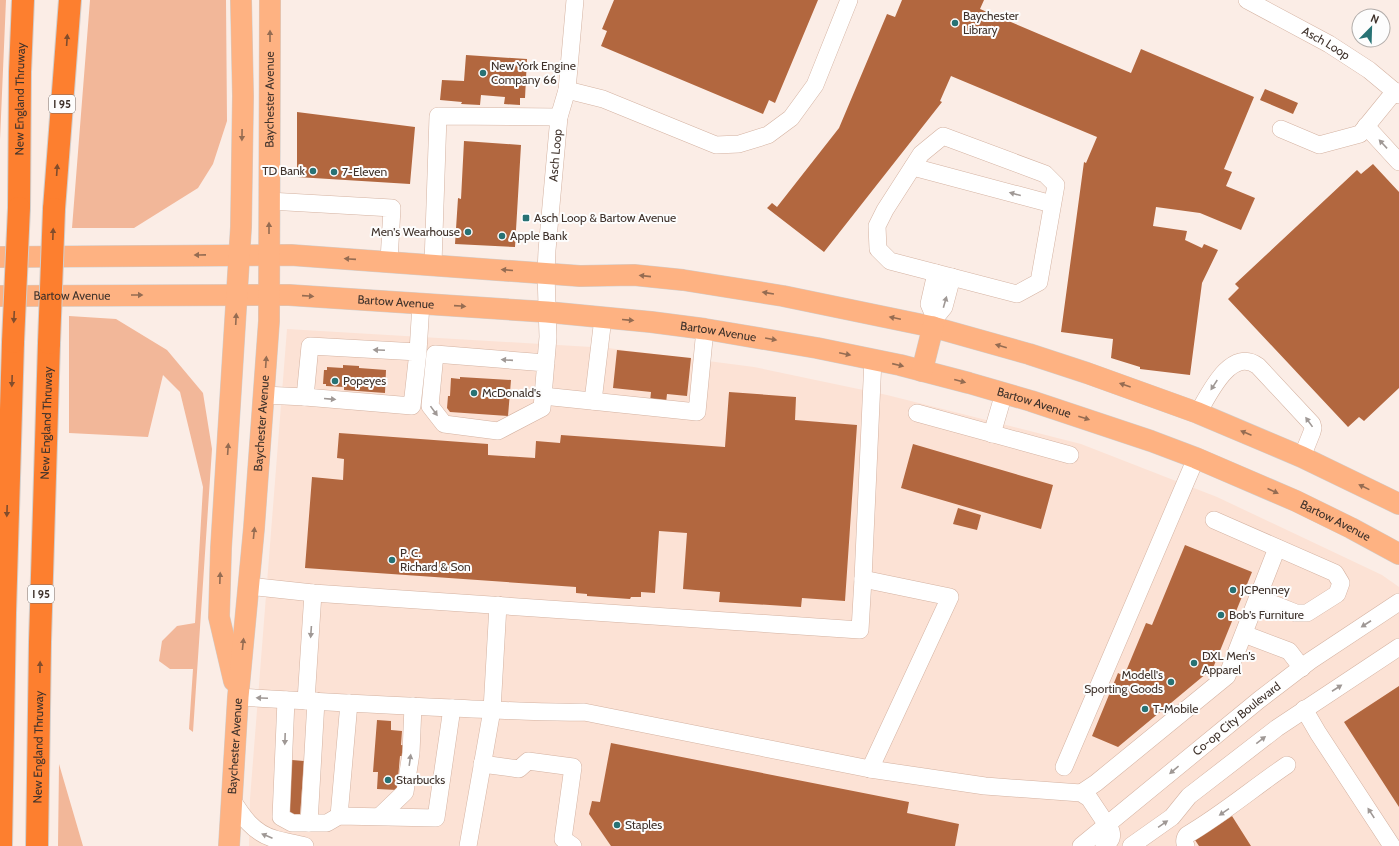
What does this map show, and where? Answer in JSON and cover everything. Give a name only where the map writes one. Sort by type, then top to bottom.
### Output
[{"type":"highway","name":"New England Thruway","points":[[1,846],[4,621],[19,208],[20,72],[23,0]]},
{"type":"highway","name":"New England Thruway","points":[[37,846],[42,588],[54,209],[70,0]]},
{"type":"main road","points":[[238,697],[219,618],[222,541],[241,227],[243,96],[241,0]]},
{"type":"main road","name":"Baychester Avenue","points":[[230,846],[231,798],[238,697],[254,528],[269,321],[270,0]]},
{"type":"main road","points":[[0,257],[269,254],[433,264],[580,276],[634,275],[683,280],[934,322],[1087,373],[1198,413],[1302,457],[1399,504]]},
{"type":"main road","name":"Bartow Avenue","points":[[0,296],[289,294],[547,312],[705,329],[765,338],[873,359],[922,371],[1004,393],[1121,430],[1196,458],[1296,501],[1352,528],[1399,554]]},
{"type":"main road","points":[[922,371],[934,322]]},
{"type":"street","name":"Asch Loop","points":[[543,402],[548,337],[546,273],[559,117],[567,90],[576,0]]},
{"type":"street","points":[[567,90],[603,99],[716,146],[739,144],[768,135],[791,118],[815,85],[849,0]]},
{"type":"street","name":"Asch Loop","points":[[1247,0],[1329,44],[1369,70],[1397,93]]},
{"type":"street","points":[[1281,129],[1319,144],[1360,134],[1397,93]]},
{"type":"street","points":[[433,264],[438,116],[559,117]]},
{"type":"street","points":[[1366,126],[1399,162]]},
{"type":"street","points":[[943,136],[1045,174],[1056,185],[1052,204],[1039,282],[1017,294],[890,261],[878,249],[877,226],[885,210],[921,154],[943,136]]},
{"type":"street","points":[[913,167],[1052,204]]},
{"type":"street","points":[[269,202],[392,208],[389,261]]},
{"type":"street","points":[[934,322],[944,307],[944,275]]},
{"type":"street","points":[[264,395],[412,406],[418,352],[421,303]]},
{"type":"street","points":[[593,401],[603,318]]},
{"type":"street","points":[[546,363],[435,354],[430,406],[444,424],[498,431],[543,402],[593,401],[697,412],[705,329]]},
{"type":"street","points":[[305,397],[310,346],[418,352]]},
{"type":"street","points":[[248,586],[314,593],[860,630],[873,359]]},
{"type":"street","points":[[1198,413],[1217,382],[1229,368],[1236,363],[1253,363],[1312,424],[1312,432],[1302,457]]},
{"type":"street","points":[[992,434],[1004,393]]},
{"type":"street","points":[[917,413],[1070,456]]},
{"type":"street","points":[[1064,767],[1196,458]]},
{"type":"street","points":[[1214,520],[1335,573],[1341,582],[1337,594],[1307,613],[1296,613],[1258,598]]},
{"type":"street","points":[[1081,793],[1102,778],[1227,676],[1277,548]]},
{"type":"street","points":[[863,579],[950,597],[870,769]]},
{"type":"street","points":[[309,823],[314,593]]},
{"type":"street","name":"Co-op City Boulevard","points":[[1081,846],[1253,705],[1302,668],[1399,602]]},
{"type":"street","points":[[468,846],[492,710],[498,605]]},
{"type":"street","points":[[1244,634],[1289,651],[1302,668]]},
{"type":"street","points":[[1131,846],[1172,817],[1189,796],[1277,728],[1399,647]]},
{"type":"street","points":[[238,697],[492,710],[523,710],[542,713],[584,712],[870,769],[985,786],[1081,793],[1089,798],[1112,835],[1109,842],[1104,846]]},
{"type":"street","points":[[286,700],[282,817],[292,823],[327,823],[339,816],[436,818],[452,708]]},
{"type":"street","points":[[339,816],[349,703]]},
{"type":"street","points":[[380,816],[405,792],[411,753],[412,706]]},
{"type":"street","points":[[1304,710],[1392,846]]},
{"type":"street","points":[[482,764],[518,769],[528,761],[573,768],[563,839],[572,846]]},
{"type":"street","points":[[1186,846],[1184,842],[1187,835],[1228,809],[1254,788],[1287,765]]},
{"type":"street","points":[[231,798],[245,819],[258,832],[276,839],[305,846]]},
{"type":"shaded area","points":[[0,0],[6,0],[0,140]]},
{"type":"shaded area","points":[[90,0],[226,0],[227,121],[213,164],[198,188],[134,228],[72,228]]},
{"type":"shaded area","points":[[69,316],[116,319],[167,350],[203,393],[212,449],[193,732],[189,729],[193,669],[170,669],[159,661],[162,641],[177,626],[195,623],[203,487],[180,392],[163,375],[148,437],[69,433]]},
{"type":"shaded area","points":[[287,329],[608,348],[754,367],[887,395],[1081,444],[1217,497],[1382,575],[1399,587],[1399,846],[249,846],[250,799]]},
{"type":"shaded area","points":[[59,764],[83,846],[58,846]]},
{"type":"building","points":[[614,0],[818,0],[775,103],[769,100],[763,114],[601,46],[607,31],[602,29]]},
{"type":"building","points":[[902,0],[984,0],[980,9],[1131,73],[1141,49],[1254,97],[1224,169],[1232,172],[1226,186],[1255,198],[1241,230],[1200,213],[1156,207],[1153,226],[1187,231],[1185,240],[1202,248],[1204,244],[1218,250],[1202,283],[1190,375],[1140,369],[1140,367],[1111,358],[1113,339],[1061,332],[1084,162],[1086,163],[1097,137],[951,76],[940,101],[942,102],[824,252],[767,208],[772,203],[777,207],[839,128],[887,14],[895,17]]},
{"type":"building","points":[[466,55],[527,59],[525,98],[520,98],[520,105],[504,104],[505,97],[481,95],[480,105],[461,104],[462,102],[440,100],[442,80],[464,81]]},
{"type":"building","points":[[1265,89],[1298,103],[1293,114],[1260,100]]},
{"type":"building","points":[[297,112],[415,127],[410,184],[297,177]]},
{"type":"building","points":[[464,141],[521,145],[515,247],[455,244],[458,198],[461,199]]},
{"type":"building","points":[[1373,164],[1399,192],[1399,388],[1364,421],[1359,417],[1348,427],[1228,299],[1239,288],[1235,284],[1357,170],[1361,174]]},
{"type":"building","points":[[617,350],[691,358],[687,396],[667,394],[666,403],[650,402],[651,392],[613,388]]},
{"type":"building","points":[[343,365],[386,370],[385,393],[344,390],[344,387],[326,386],[326,384],[323,384],[324,370],[327,370],[327,367],[343,368]]},
{"type":"building","points":[[460,377],[511,380],[508,416],[450,412],[447,408],[448,396],[450,396],[451,378],[460,379]]},
{"type":"building","points":[[729,392],[796,397],[795,420],[857,425],[845,601],[802,598],[801,607],[719,602],[720,592],[683,589],[687,533],[659,531],[655,593],[641,592],[641,597],[631,597],[630,599],[587,596],[587,594],[576,593],[576,587],[305,568],[312,477],[343,480],[344,459],[337,458],[339,433],[488,444],[488,455],[535,458],[536,441],[560,443],[561,435],[725,447]]},
{"type":"building","points":[[913,444],[1053,485],[1041,529],[901,488]]},
{"type":"building","points":[[958,508],[981,515],[977,530],[953,524]]},
{"type":"building","points":[[1185,545],[1252,572],[1213,668],[1118,747],[1092,736],[1118,673],[1124,676],[1146,623],[1152,625]]},
{"type":"building","points":[[1399,686],[1399,807],[1344,722]]},
{"type":"building","points":[[377,720],[391,721],[391,730],[402,731],[401,745],[408,746],[407,756],[400,756],[397,790],[377,789],[378,772],[373,772]]},
{"type":"building","points":[[611,743],[909,802],[907,813],[959,824],[955,846],[611,846],[589,814],[592,801],[600,802]]},
{"type":"building","points":[[292,760],[304,761],[300,816],[288,815]]},
{"type":"building","points":[[1232,816],[1251,846],[1199,846],[1195,840]]},
{"type":"place","name":"Baychester Library","points":[[955,23]]},
{"type":"place","name":"New York Engine Company 66","points":[[483,73]]},
{"type":"place","name":"TD Bank","points":[[313,171]]},
{"type":"place","name":"7-Eleven","points":[[334,172]]},
{"type":"place","name":"Asch Loop & Bartow Avenue","points":[[526,218]]},
{"type":"place","name":"Men's Wearhouse","points":[[468,232]]},
{"type":"place","name":"Apple Bank","points":[[502,236]]},
{"type":"place","name":"Popeyes","points":[[335,381]]},
{"type":"place","name":"McDonald's","points":[[474,393]]},
{"type":"place","name":"P. C. Richard & Son","points":[[392,560]]},
{"type":"place","name":"JCPenney","points":[[1233,590]]},
{"type":"place","name":"Bob's Furniture","points":[[1221,615]]},
{"type":"place","name":"DXL Men's Apparel","points":[[1194,663]]},
{"type":"place","name":"Modell's Sporting Goods","points":[[1171,682]]},
{"type":"place","name":"T-Mobile","points":[[1145,709]]},
{"type":"place","name":"Starbucks","points":[[388,780]]},
{"type":"place","name":"Staples","points":[[617,825]]}]
